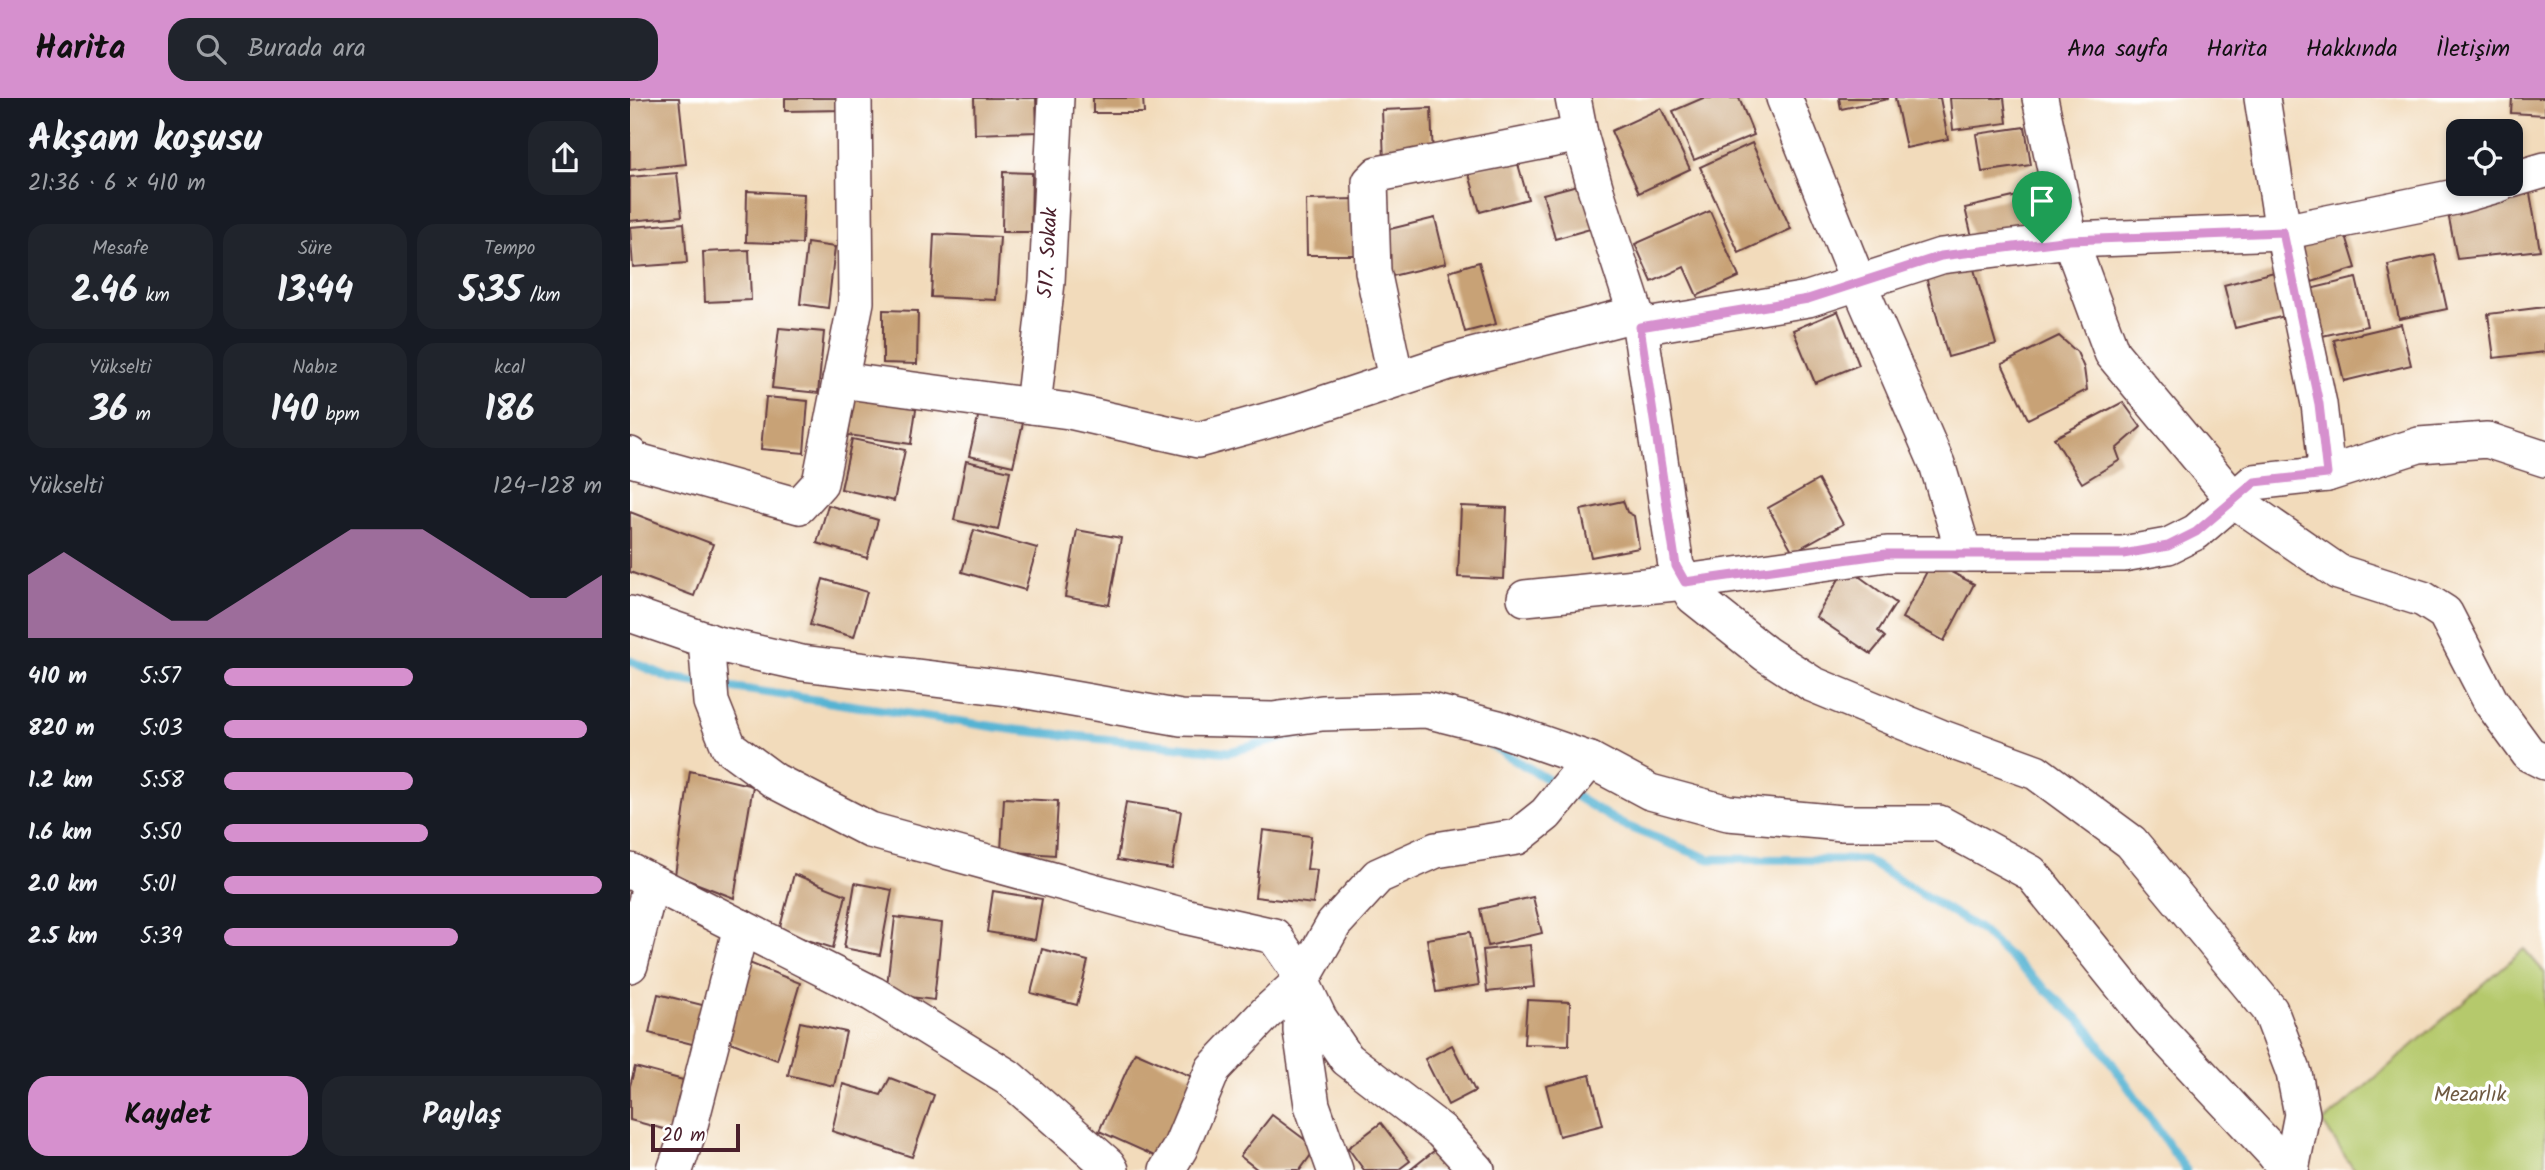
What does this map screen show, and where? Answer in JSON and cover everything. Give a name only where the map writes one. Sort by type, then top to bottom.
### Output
[{"type":"street","points":[[631,459],[799,506],[820,483],[856,302],[854,98]]},
{"type":"street","name":"517. Sokak","points":[[1033,406],[1046,282],[1056,98]]},
{"type":"street","points":[[1573,98],[1580,134],[1637,321],[1676,566],[1692,596],[1766,654],[1812,684],[1940,737],[2036,772],[2131,842],[2270,1010],[2294,1073],[2302,1114],[2289,1170]]},
{"type":"street","points":[[1784,98],[1858,282],[1937,464],[1964,554]]},
{"type":"street","points":[[2040,98],[2070,240],[2112,353],[2234,500],[2338,572],[2423,599],[2445,614],[2491,702],[2529,754],[2545,762]]},
{"type":"street","points":[[2262,98],[2283,232],[2319,404],[2327,474]]},
{"type":"street","points":[[1396,379],[1373,271],[1370,182],[1378,174],[1580,134]]},
{"type":"street","points":[[2523,176],[2545,170]]},
{"type":"street","points":[[840,380],[1069,411],[1198,440],[1287,415],[1449,362],[1637,321],[1808,299],[1941,256],[2070,240],[2283,232],[2458,196]]},
{"type":"street","points":[[1525,598],[1685,582],[1886,554],[2123,554],[2168,546],[2196,532],[2255,482],[2327,474],[2419,445],[2487,440],[2545,459]]},
{"type":"street","points":[[630,614],[706,640],[802,663],[1016,689],[1181,718],[1273,720],[1322,713],[1426,710],[1498,728],[1583,767],[1650,792],[1728,813],[1842,823],[1939,823],[2031,873],[2148,1018],[2289,1170]]},
{"type":"street","points":[[706,640],[711,702],[729,747],[775,781],[870,830],[1184,916],[1274,936],[1294,965],[1319,1018],[1347,1059],[1441,1131],[1477,1170]]},
{"type":"street","points":[[1167,1170],[1180,1148],[1213,1069],[1266,1013],[1302,981],[1334,924],[1378,876],[1436,850],[1517,838],[1546,814],[1583,767]]},
{"type":"street","points":[[630,965],[640,876],[873,994],[1008,1077],[1111,1170]]},
{"type":"street","points":[[675,1170],[688,1133],[741,927]]},
{"type":"street","points":[[1302,981],[1301,1031],[1312,1105],[1335,1170]]},
{"type":"green space","name":"Mezarlık","points":[[2524,949],[2545,973],[2545,1170],[2354,1170],[2323,1123]]},
{"type":"building","points":[[679,98],[686,164],[630,170],[630,100]]},
{"type":"building","points":[[785,98],[844,98],[844,110],[785,111]]},
{"type":"building","points":[[974,98],[1036,98],[1037,132],[975,134]]},
{"type":"building","points":[[1093,98],[1143,98],[1144,113],[1093,113]]},
{"type":"building","points":[[1703,98],[1739,98],[1754,135],[1694,160],[1673,111]]},
{"type":"building","points":[[1839,98],[1888,98],[1888,99],[1841,109]]},
{"type":"building","points":[[1895,98],[1940,98],[1948,139],[1906,148]]},
{"type":"building","points":[[1950,98],[2004,98],[2007,123],[1953,130]]},
{"type":"building","points":[[2512,98],[2545,98],[2545,115],[2511,113]]},
{"type":"building","points":[[1431,108],[1433,159],[1384,161],[1382,110]]},
{"type":"building","points":[[1661,108],[1690,169],[1639,193],[1611,131]]},
{"type":"building","points":[[2025,127],[2031,165],[1982,172],[1976,134]]},
{"type":"building","points":[[1752,143],[1791,229],[1739,253],[1700,167]]},
{"type":"building","points":[[1516,157],[1528,199],[1480,212],[1468,171]]},
{"type":"building","points":[[1003,172],[1032,173],[1031,232],[1002,232]]},
{"type":"building","points":[[677,173],[682,216],[630,221],[630,177]]},
{"type":"building","points":[[1585,183],[1597,227],[1555,239],[1543,194]]},
{"type":"building","points":[[747,191],[804,194],[802,244],[746,242]]},
{"type":"building","points":[[2031,193],[2039,226],[1973,241],[1965,208]]},
{"type":"building","points":[[2530,193],[2540,250],[2457,259],[2448,213],[2478,199],[2523,196]]},
{"type":"building","points":[[1358,199],[1358,255],[1307,255],[1306,200]]},
{"type":"building","points":[[1710,211],[1739,277],[1697,296],[1684,267],[1652,282],[1635,244]]},
{"type":"building","points":[[1435,218],[1446,263],[1392,276],[1382,231]]},
{"type":"building","points":[[684,223],[687,263],[633,267],[630,227]]},
{"type":"building","points":[[2344,229],[2356,268],[2312,282],[2299,242]]},
{"type":"building","points":[[934,234],[1000,237],[996,300],[931,297]]},
{"type":"building","points":[[807,243],[835,247],[828,308],[800,304]]},
{"type":"building","points":[[749,250],[751,300],[705,302],[703,252]]},
{"type":"building","points":[[2435,255],[2447,309],[2399,319],[2388,265]]},
{"type":"building","points":[[1971,259],[1996,344],[1948,357],[1925,273]]},
{"type":"building","points":[[1479,262],[1496,324],[1465,332],[1449,271]]},
{"type":"building","points":[[2278,271],[2289,315],[2235,328],[2224,285]]},
{"type":"building","points":[[2356,278],[2367,326],[2322,336],[2310,289]]},
{"type":"building","points":[[2545,307],[2545,352],[2494,358],[2488,314]]},
{"type":"building","points":[[883,310],[918,311],[917,364],[883,363]]},
{"type":"building","points":[[1838,311],[1859,365],[1815,383],[1793,330]]},
{"type":"building","points":[[2401,324],[2411,365],[2344,381],[2334,340]]},
{"type":"building","points":[[779,328],[824,332],[818,393],[772,388]]},
{"type":"building","points":[[2059,336],[2077,352],[2084,368],[2087,390],[2028,419],[2002,364]]},
{"type":"building","points":[[854,393],[917,402],[911,444],[848,435]]},
{"type":"building","points":[[766,397],[808,401],[804,453],[761,449]]},
{"type":"building","points":[[2123,402],[2141,427],[2116,449],[2120,460],[2082,483],[2054,438]]},
{"type":"building","points":[[979,413],[1023,423],[1013,466],[969,456]]},
{"type":"building","points":[[852,439],[905,450],[894,501],[841,489]]},
{"type":"building","points":[[966,461],[1010,471],[998,530],[954,520]]},
{"type":"building","points":[[1818,480],[1843,524],[1793,552],[1768,508]]},
{"type":"building","points":[[1623,501],[1627,512],[1634,516],[1639,548],[1591,557],[1581,510]]},
{"type":"building","points":[[828,505],[878,520],[867,558],[817,543]]},
{"type":"building","points":[[1461,506],[1507,508],[1504,579],[1458,577]]},
{"type":"building","points":[[630,512],[713,544],[694,596],[630,572]]},
{"type":"building","points":[[974,530],[1037,548],[1025,590],[962,572]]},
{"type":"building","points":[[1077,530],[1121,538],[1109,605],[1065,597]]},
{"type":"building","points":[[1932,562],[1974,584],[1944,641],[1902,618]]},
{"type":"building","points":[[1853,572],[1896,603],[1878,631],[1885,637],[1871,654],[1816,617],[1842,574]]},
{"type":"building","points":[[823,579],[867,592],[854,637],[810,625]]},
{"type":"building","points":[[690,771],[753,786],[734,898],[675,875]]},
{"type":"building","points":[[1004,798],[1058,801],[1055,855],[1001,851]]},
{"type":"building","points":[[1126,802],[1181,811],[1172,869],[1117,860]]},
{"type":"building","points":[[1263,830],[1311,836],[1307,869],[1317,870],[1313,904],[1255,897]]},
{"type":"building","points":[[794,874],[846,895],[833,948],[779,931]]},
{"type":"building","points":[[855,883],[892,890],[880,955],[844,948]]},
{"type":"building","points":[[993,891],[1042,899],[1035,940],[987,932]]},
{"type":"building","points":[[1533,897],[1542,933],[1488,946],[1480,909]]},
{"type":"building","points":[[895,917],[942,923],[934,1000],[886,994]]},
{"type":"building","points":[[1470,932],[1479,985],[1436,992],[1427,939]]},
{"type":"building","points":[[1530,945],[1534,987],[1487,992],[1483,950]]},
{"type":"building","points":[[1042,949],[1088,961],[1077,1005],[1031,993]]},
{"type":"building","points":[[744,961],[800,983],[777,1060],[720,1038]]},
{"type":"building","points":[[658,994],[706,1006],[696,1045],[649,1033]]},
{"type":"building","points":[[1527,1000],[1570,1002],[1569,1045],[1524,1044]]},
{"type":"building","points":[[800,1022],[846,1032],[834,1086],[788,1075]]},
{"type":"building","points":[[1452,1045],[1475,1091],[1448,1105],[1425,1059]]},
{"type":"building","points":[[1135,1052],[1195,1078],[1159,1158],[1099,1131]]},
{"type":"building","points":[[635,1067],[683,1080],[671,1131],[630,1120],[630,1086]]},
{"type":"building","points":[[1590,1075],[1603,1125],[1559,1136],[1546,1086]]},
{"type":"building","points":[[890,1078],[934,1095],[912,1157],[832,1131],[843,1084],[881,1095]]},
{"type":"building","points":[[1272,1115],[1316,1148],[1300,1170],[1258,1170],[1240,1156]]},
{"type":"building","points":[[1381,1123],[1410,1161],[1398,1170],[1364,1170],[1348,1148]]},
{"type":"building","points":[[1439,1147],[1457,1170],[1410,1170]]},
{"type":"waterway","points":[[630,661],[670,678],[702,683]]},
{"type":"waterway","points":[[716,685],[1016,730],[1229,752],[1307,732]]},
{"type":"waterway","points":[[1479,738],[1560,787]]},
{"type":"waterway","points":[[1572,794],[1621,824],[1709,859],[1866,860],[1979,929],[2086,1026],[2186,1170]]},
{"type":"route","points":[[2283,232],[2319,404],[2327,474],[2255,482],[2196,532],[2168,546],[2123,554],[1886,554],[1685,582],[1676,566],[1640,327],[1808,299],[1941,256],[2042,243],[2283,232]]}]
